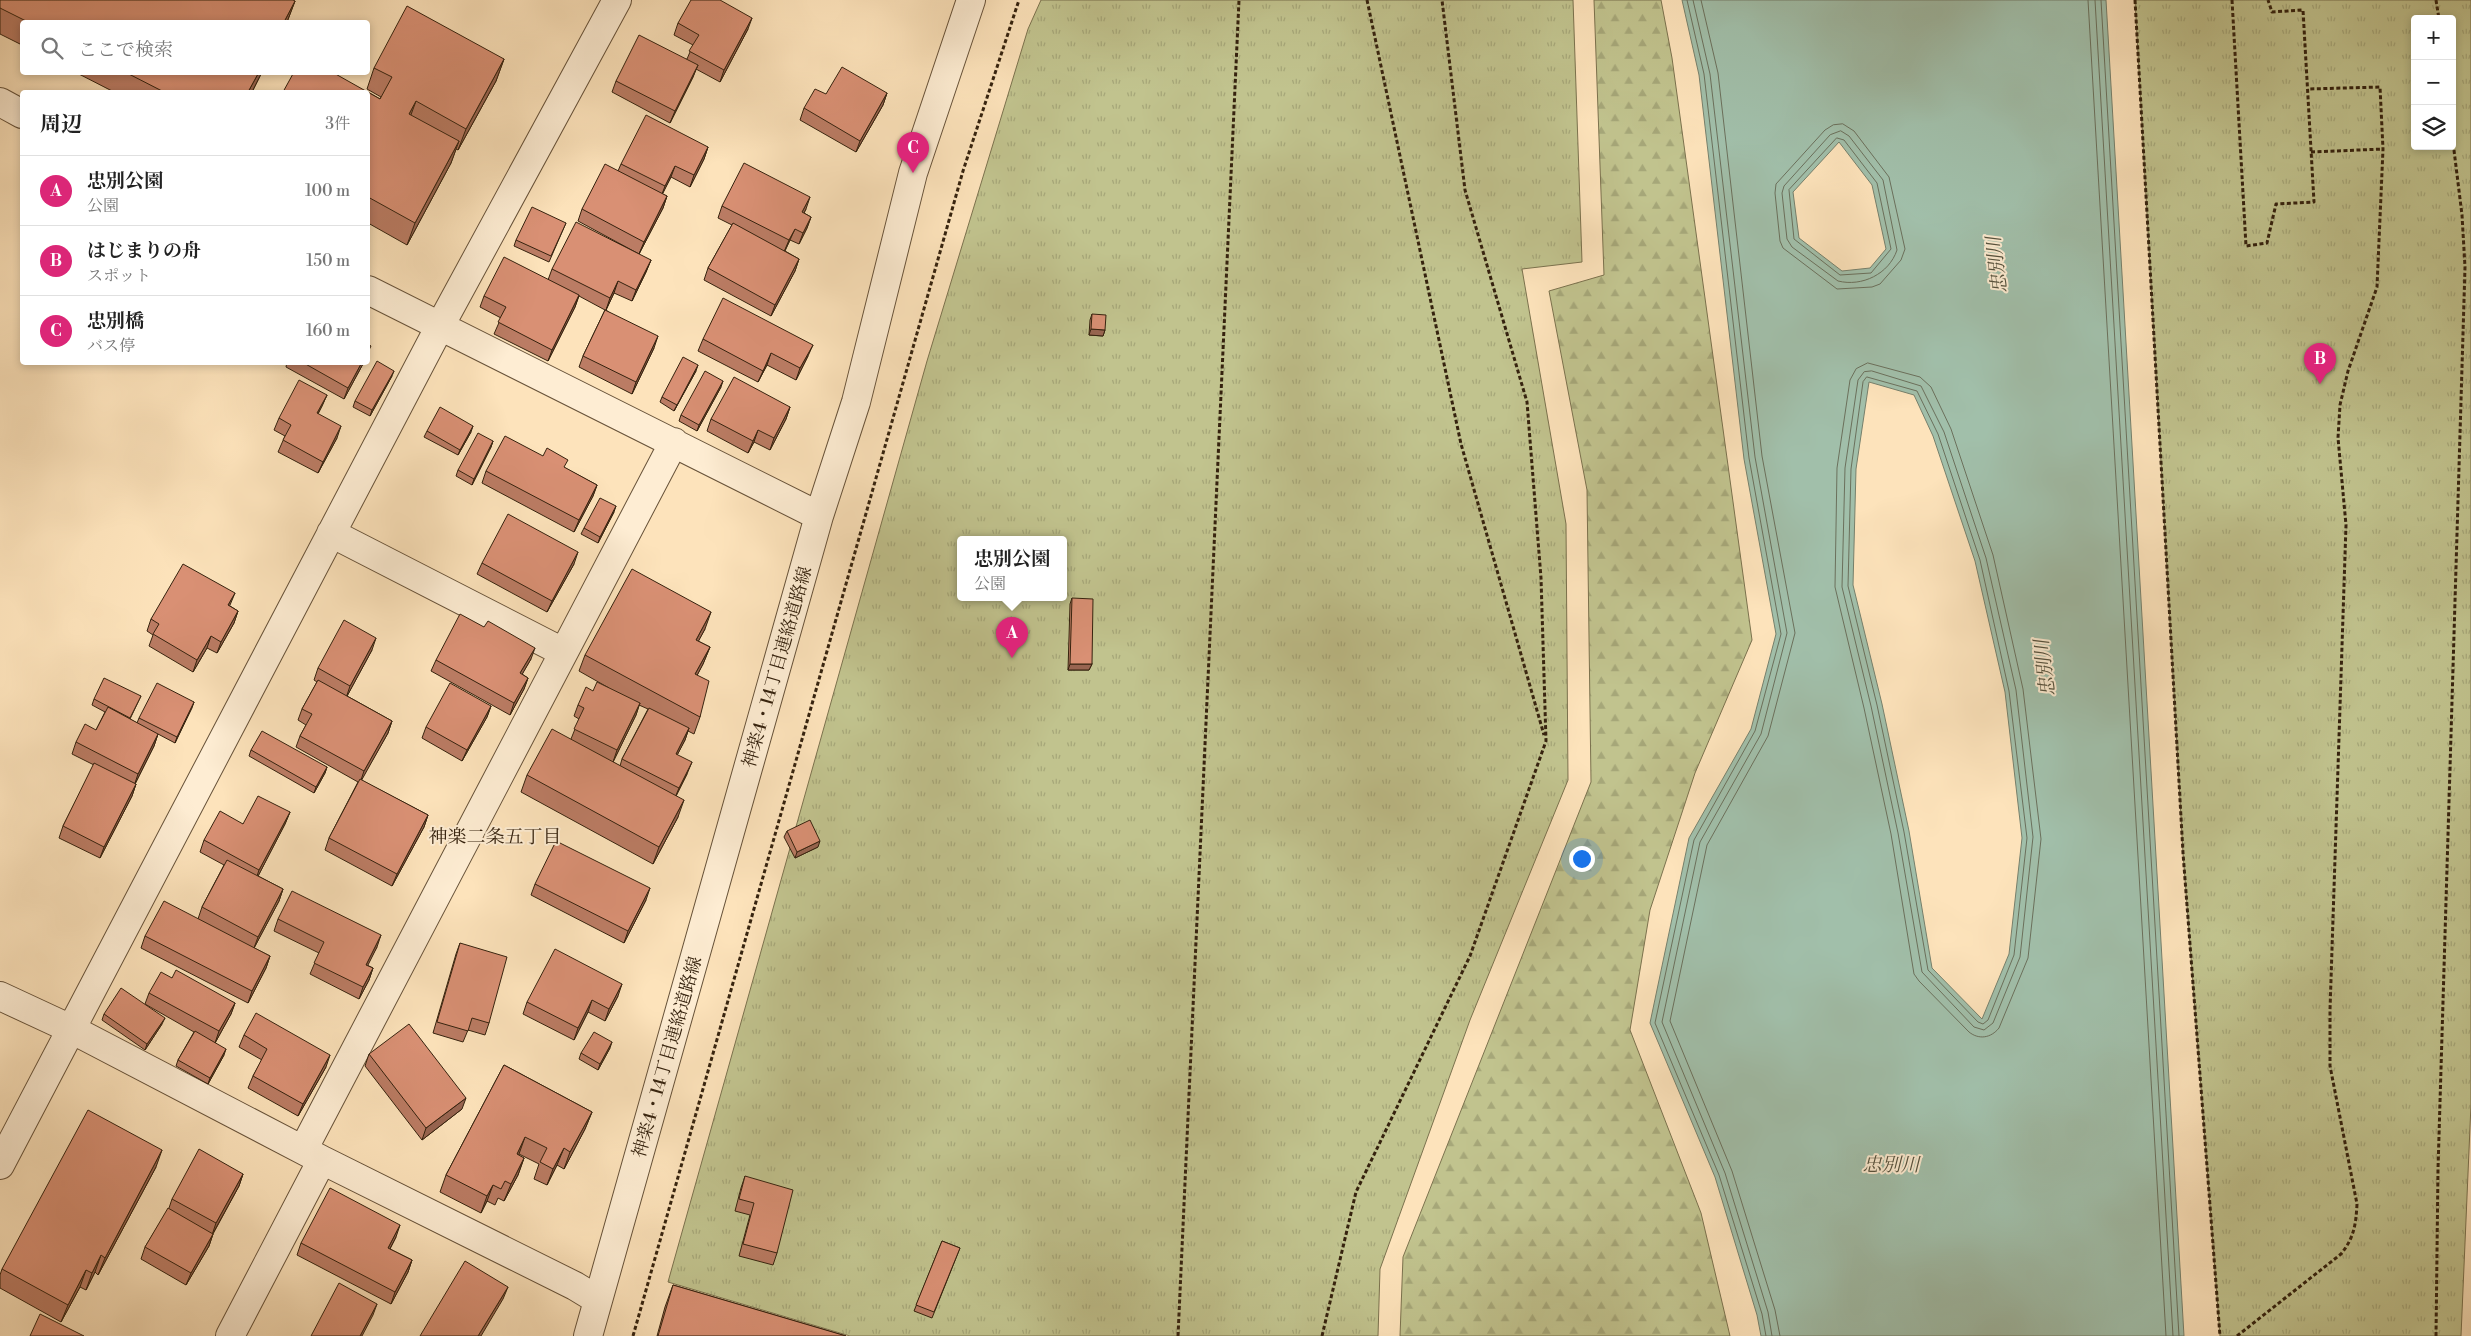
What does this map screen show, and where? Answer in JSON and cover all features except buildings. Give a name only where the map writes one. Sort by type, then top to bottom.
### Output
[{"type":"street","points":[[0,1165],[440,326],[617,0]]},
{"type":"street","name":"神楽4・14丁目連絡道路線","points":[[588,1336],[819,516],[856,402],[913,173],[971,0]]},
{"type":"street","points":[[0,102],[20,113]]},
{"type":"street","points":[[370,291],[819,516]]},
{"type":"street","points":[[230,1336],[313,1155],[563,652],[674,442]]},
{"type":"street","points":[[331,534],[563,652]]},
{"type":"street","points":[[0,996],[71,1029],[313,1155],[575,1286],[598,1300]]},
{"type":"path","points":[[633,1336],[963,172],[1019,0]]},
{"type":"path","points":[[1178,1336],[1239,0]]},
{"type":"path","points":[[1367,0],[1462,444],[1546,741]]},
{"type":"path","points":[[1322,1336],[1356,1192],[1470,956],[1546,741],[1542,578],[1527,402],[1465,190],[1442,0]]},
{"type":"path","points":[[2135,0],[2183,854],[2220,1336]]},
{"type":"path","points":[[2232,0],[2246,246],[2267,243],[2276,204],[2314,202],[2303,10],[2272,12],[2268,0]]},
{"type":"path","points":[[2436,0],[2438,15]]},
{"type":"path","points":[[2237,1336],[2340,1254],[2350,1243],[2357,1204],[2330,1066],[2330,1010],[2346,525],[2338,438],[2340,406],[2348,371],[2366,324],[2377,287],[2383,149],[2380,87],[2308,90]]},
{"type":"path","points":[[2311,152],[2383,149]]},
{"type":"path","points":[[2436,1336],[2438,1169],[2465,267],[2462,215],[2454,150]]},
{"type":"green space","points":[[1041,0],[1573,0],[1582,262],[1522,269],[1566,524],[1568,780],[1470,1020],[1380,1269],[1378,1336],[850,1336],[668,1282],[927,361],[1028,29]]},
{"type":"green space","points":[[1594,0],[1661,0],[1672,58],[1752,640],[1695,773],[1650,910],[1630,1030],[1701,1213],[1730,1336],[1400,1336],[1403,1257],[1591,782],[1587,490],[1549,291],[1604,275]]},
{"type":"green space","points":[[2135,0],[2471,0],[2471,1104],[2461,1336],[2220,1336],[2183,853]]},
{"type":"water","name":"忠別川","points":[[1682,0],[2106,0],[2184,1336],[1761,1336],[1757,1315],[1715,1177],[1650,1023],[1689,838],[1751,729],[1776,634],[1744,459],[1699,75]],"holes":[[[1839,142],[1872,185],[1886,249],[1870,268],[1842,271],[1799,238],[1793,192]],[[1869,382],[1914,395],[1933,436],[1975,561],[2005,692],[2022,838],[2009,954],[1982,1019],[1932,968],[1909,831],[1882,704],[1853,585],[1856,469]]]},
{"type":"place","name":"忠別橋","points":[[913,173]]},
{"type":"place","name":"はじまりの舟","points":[[2320,384]]},
{"type":"place","name":"忠別公園","points":[[1012,658]]},
{"type":"district","name":"神楽二条五丁目","points":[[495,836]]}]
